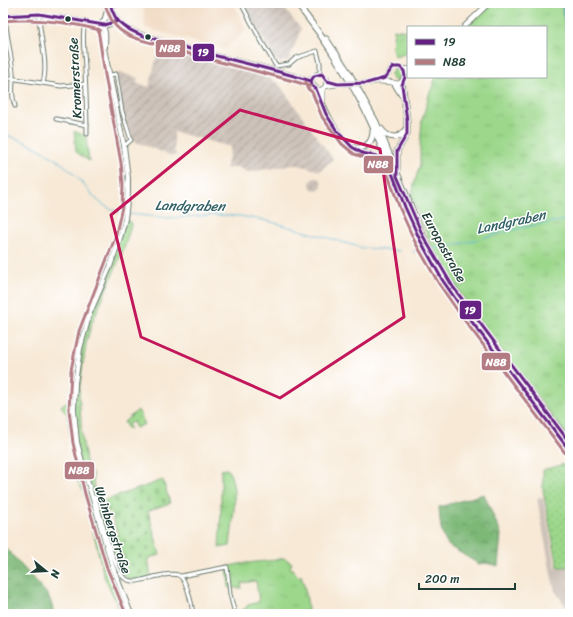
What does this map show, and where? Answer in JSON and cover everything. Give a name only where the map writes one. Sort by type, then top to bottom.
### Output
[{"type":"main road","points":[[465,26],[488,3]]},
{"type":"main road","points":[[297,4],[310,17],[336,52],[376,122],[386,135],[392,137],[400,136],[403,134],[407,126]]},
{"type":"main road","name":"Europastraße","points":[[297,4],[342,69],[373,128],[398,190],[443,281],[466,314],[570,451]]},
{"type":"main road","points":[[378,82],[388,74],[393,67],[406,69],[407,74],[402,82],[407,134],[397,151],[397,176]]},
{"type":"main road","points":[[338,84],[327,81],[325,77],[320,74],[314,76],[311,81],[312,86],[316,89],[322,105],[337,131],[352,147],[362,153],[377,156],[392,173]]},
{"type":"main road","points":[[388,74],[403,97]]},
{"type":"main road","points":[[322,105],[324,88],[327,81]]},
{"type":"main road","points":[[316,89],[338,84],[402,82]]},
{"type":"main road","name":"Europastraße","points":[[376,122],[427,249],[461,299],[570,443]]},
{"type":"main road","points":[[352,147],[365,147],[371,140],[373,128]]},
{"type":"street","points":[[109,3],[113,15],[118,21],[130,30],[145,36],[192,50],[311,81]]},
{"type":"street","points":[[109,3],[100,29],[124,146],[131,140],[122,111],[116,74],[110,75]]},
{"type":"street","points":[[241,3],[276,66],[279,64],[289,64],[296,58],[317,51],[320,58],[320,74]]},
{"type":"street","points":[[14,106],[12,97],[13,78],[4,16],[39,14],[101,25],[108,25],[118,21]]},
{"type":"street","points":[[39,14],[39,28],[45,66],[43,83]]},
{"type":"street","points":[[104,19],[113,15]]},
{"type":"street","name":"Kromerstraße","points":[[85,21],[83,32],[87,134]]},
{"type":"street","points":[[101,25],[104,26],[106,56]]},
{"type":"street","points":[[104,30],[108,25]]},
{"type":"street","points":[[3,77],[61,86],[85,84]]},
{"type":"street","points":[[56,119],[87,125]]},
{"type":"street","name":"Weinbergstraße","points":[[124,146],[128,178],[125,219],[116,251],[90,313],[83,337],[76,367],[74,410],[77,442],[86,476],[112,565],[131,614]]},
{"type":"street","points":[[95,497],[113,555],[119,570],[125,578],[135,581],[171,575],[181,576],[227,567],[230,598],[235,614]]},
{"type":"street","points":[[181,576],[187,588],[193,614]]},
{"type":"highlighted area","points":[[240,110],[380,149],[404,317],[280,398],[141,337],[111,215]]},
{"type":"shaded area","points":[[143,3],[234,3],[247,31],[224,49],[145,28]]},
{"type":"shaded area","points":[[241,3],[280,3],[301,29],[289,60],[280,63],[275,60]]},
{"type":"shaded area","points":[[160,45],[191,53],[190,56],[260,74],[278,83],[333,159],[320,171],[294,165],[248,172],[237,167],[226,169],[231,147],[174,132],[174,150],[176,155],[172,156],[131,140],[122,111],[116,74],[121,73],[138,78],[136,83],[149,87]]},
{"type":"shaded area","points":[[316,178],[320,180],[322,184],[320,188],[316,190],[312,188],[310,184],[312,180]]},
{"type":"shaded area","points":[[543,497],[556,568],[569,567],[570,569],[570,612],[555,591],[551,574],[537,498]]},
{"type":"green space","points":[[492,3],[561,3],[570,51],[570,440],[467,304],[434,252],[412,197],[414,184],[420,165],[422,120],[436,78],[547,78],[547,26],[468,26]]},
{"type":"green space","points":[[394,29],[407,31],[407,53],[395,57],[392,47]]},
{"type":"green space","points":[[397,69],[401,71],[403,75],[401,79],[397,81],[393,79],[391,75],[393,71]]},
{"type":"green space","points":[[74,131],[86,136],[89,161],[76,152]]},
{"type":"green space","points":[[125,220],[130,222],[131,225],[125,246],[91,325],[86,344],[79,392],[82,438],[86,461],[92,474],[97,503],[100,502],[108,529],[110,529],[108,531],[110,537],[108,538],[122,575],[117,577],[131,614],[122,614],[104,576],[84,492],[76,479],[76,466],[67,414],[61,406],[74,396],[84,331],[110,267]]},
{"type":"green space","points":[[138,410],[145,424],[136,428],[133,422],[128,424],[130,428],[128,429],[124,422]]},
{"type":"green space","points":[[565,464],[570,471],[570,567],[558,567],[543,490],[543,470]]},
{"type":"green space","points":[[227,469],[231,476],[233,485],[233,517],[230,546],[219,548],[221,470]]},
{"type":"green space","points":[[163,480],[170,503],[148,511],[160,555],[148,558],[151,578],[140,581],[132,580],[121,572],[114,559],[107,538],[118,534],[110,512],[103,515],[100,502]]},
{"type":"green space","points":[[484,494],[501,534],[498,566],[486,563],[479,564],[449,546],[444,538],[441,528],[439,507]]},
{"type":"green space","points":[[3,545],[47,594],[54,614],[3,614]]},
{"type":"green space","points":[[284,558],[292,563],[290,567],[299,577],[301,575],[306,594],[308,614],[235,614],[246,608],[248,605],[259,602],[256,581],[242,583],[241,588],[229,588],[227,567]]},
{"type":"water","points":[[561,3],[570,3],[570,51]]},
{"type":"waterway","name":"Landgraben","points":[[3,134],[22,141],[48,154],[72,172],[100,202],[107,207],[124,213]]},
{"type":"waterway","name":"Landgraben","points":[[127,214],[171,218],[215,215],[240,216],[268,221],[363,248],[400,251]]},
{"type":"waterway","name":"Landgraben","points":[[433,249],[536,225],[570,220]]},
{"type":"waterway","name":"Landgraben","points":[[413,252],[422,251]]},
{"type":"transit line","name":"19","points":[[110,3],[113,13],[119,22],[139,34],[311,81]]},
{"type":"transit line","name":"N88","points":[[105,4],[115,25],[120,30],[131,36],[310,86]]},
{"type":"transit line","name":"19","points":[[3,16],[39,14],[104,25],[118,21]]},
{"type":"transit line","name":"N88","points":[[3,21],[52,21],[100,30]]},
{"type":"transit line","name":"N88","points":[[98,29],[121,163],[123,185],[122,207],[115,238],[79,331],[71,370],[69,410],[73,443],[85,494],[107,568],[126,614]]},
{"type":"transit line","name":"19","points":[[570,443],[453,287],[423,236],[397,176],[397,151],[407,134],[407,120],[402,85],[405,77],[404,71],[400,67],[393,67],[385,78],[367,83],[338,84],[327,81],[322,74],[314,76],[311,81],[312,86],[316,89],[326,114],[337,131],[352,147],[362,153],[377,156],[392,173],[420,240],[443,281],[466,314],[570,451]]},
{"type":"transit line","name":"N88","points":[[306,82],[307,88],[312,92],[322,117],[342,144],[354,154],[375,161],[388,175],[400,209],[415,242],[439,284],[462,317],[566,454]]}]
